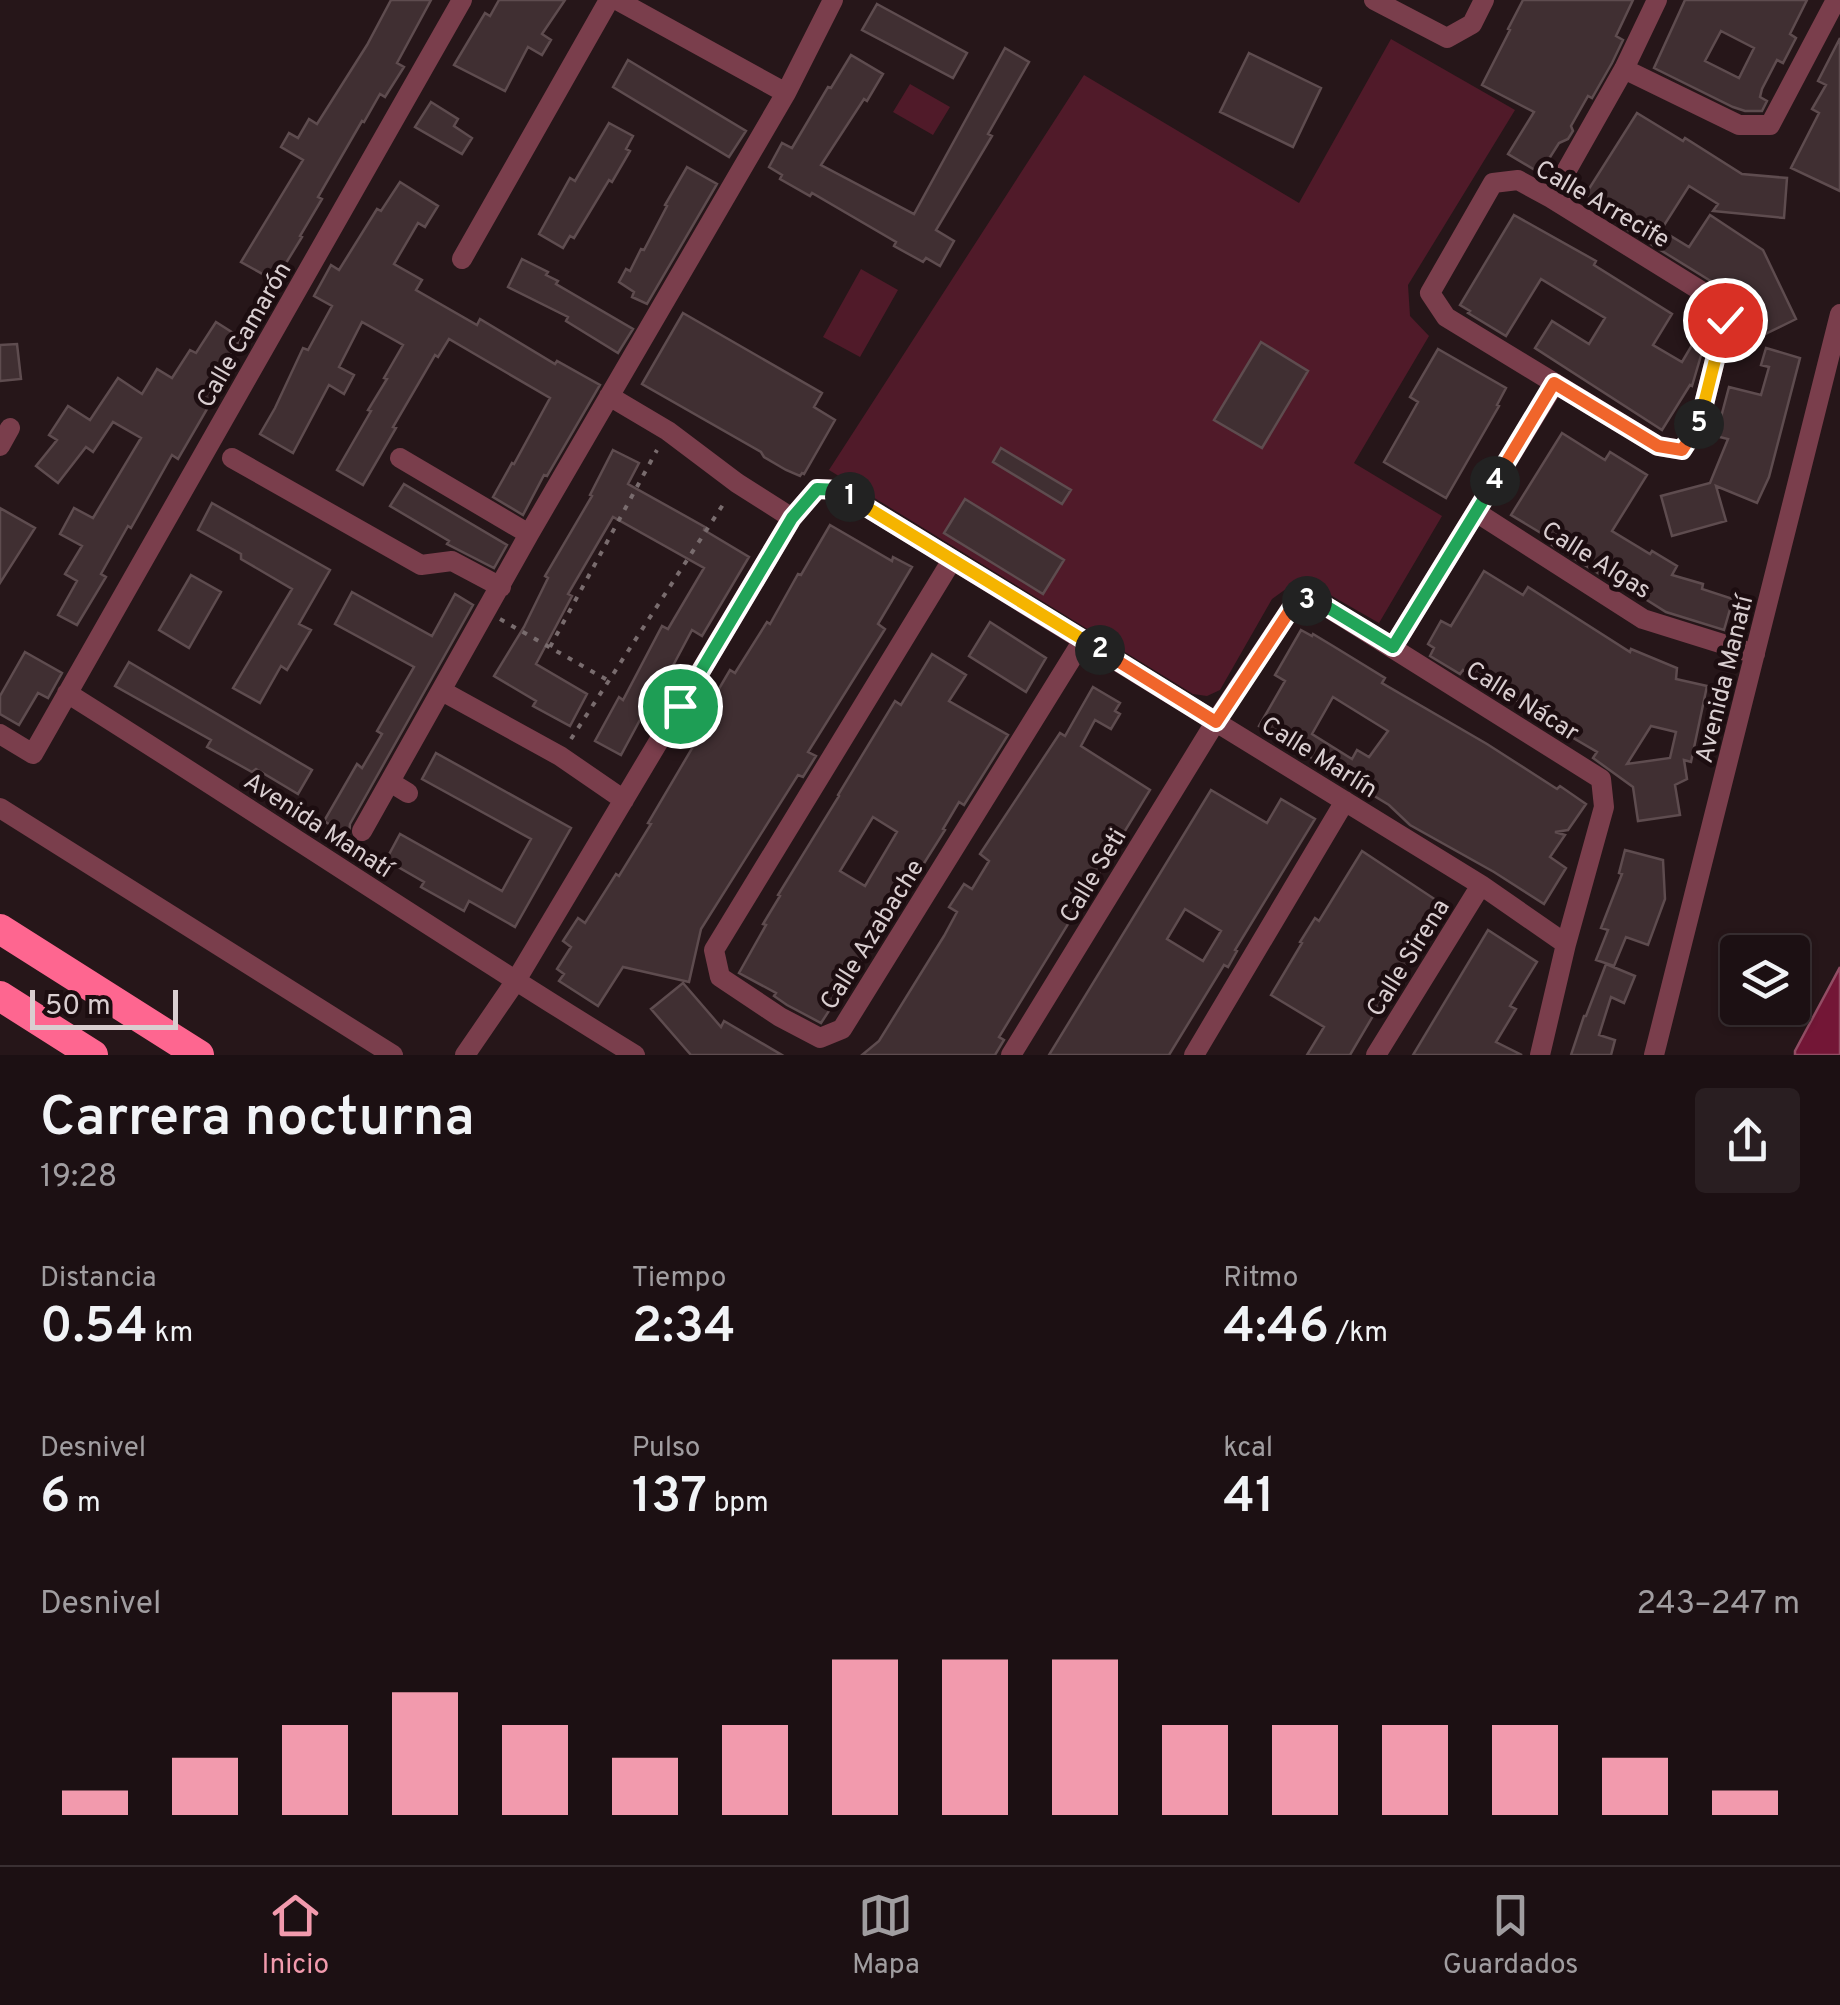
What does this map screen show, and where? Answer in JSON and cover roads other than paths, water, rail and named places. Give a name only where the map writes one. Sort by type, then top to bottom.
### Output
[{"type":"highway","points":[[0,929],[198,1055]]},
{"type":"highway","points":[[0,996],[93,1055]]},
{"type":"street","name":"Calle Camarón","points":[[67,693],[462,0]]},
{"type":"street","points":[[462,258],[609,0]]},
{"type":"street","points":[[617,0],[786,92]]},
{"type":"street","points":[[362,831],[399,788],[442,691],[786,92],[833,0]]},
{"type":"street","points":[[1374,0],[1447,38],[1472,24],[1484,0]]},
{"type":"street","points":[[1551,198],[1624,69],[1657,0]]},
{"type":"street","points":[[1624,69],[1739,124],[1770,125],[1836,0]]},
{"type":"street","name":"Calle Arrecife","points":[[1518,180],[1551,198],[1714,299],[1725,320],[1699,424],[1682,450],[1658,446],[1554,383],[1446,317],[1430,293],[1493,184],[1518,180]]},
{"type":"street","name":"Avenida Manatí","points":[[1654,1055],[1840,314]]},
{"type":"street","points":[[1393,647],[1554,383]]},
{"type":"street","points":[[608,396],[668,430],[792,518]]},
{"type":"street","points":[[232,458],[421,565],[452,561],[501,587]]},
{"type":"street","points":[[400,458],[530,534]]},
{"type":"street","name":"Calle Marlín","points":[[465,1055],[515,982],[792,518],[817,489],[839,490],[1480,885],[1566,944]]},
{"type":"street","name":"Calle Algas","points":[[1476,512],[1643,618],[1754,654]]},
{"type":"street","name":"Calle Azabache","points":[[952,560],[714,950],[720,977],[780,1018],[820,1038],[842,1029],[1084,640]]},
{"type":"street","name":"Calle Nácar","points":[[1216,722],[1296,601],[1319,602],[1601,779],[1604,807],[1540,1055]]},
{"type":"street","points":[[442,691],[560,756],[624,800]]},
{"type":"street","points":[[0,734],[33,754],[67,693]]},
{"type":"street","name":"Avenida Manatí","points":[[67,693],[635,1055]]},
{"type":"street","name":"Calle Seti","points":[[1012,1055],[1216,722]]},
{"type":"street","points":[[1194,1055],[1345,801]]},
{"type":"street","points":[[0,808],[394,1055]]},
{"type":"street","name":"Calle Sirena","points":[[1376,1055],[1480,885]]}]
